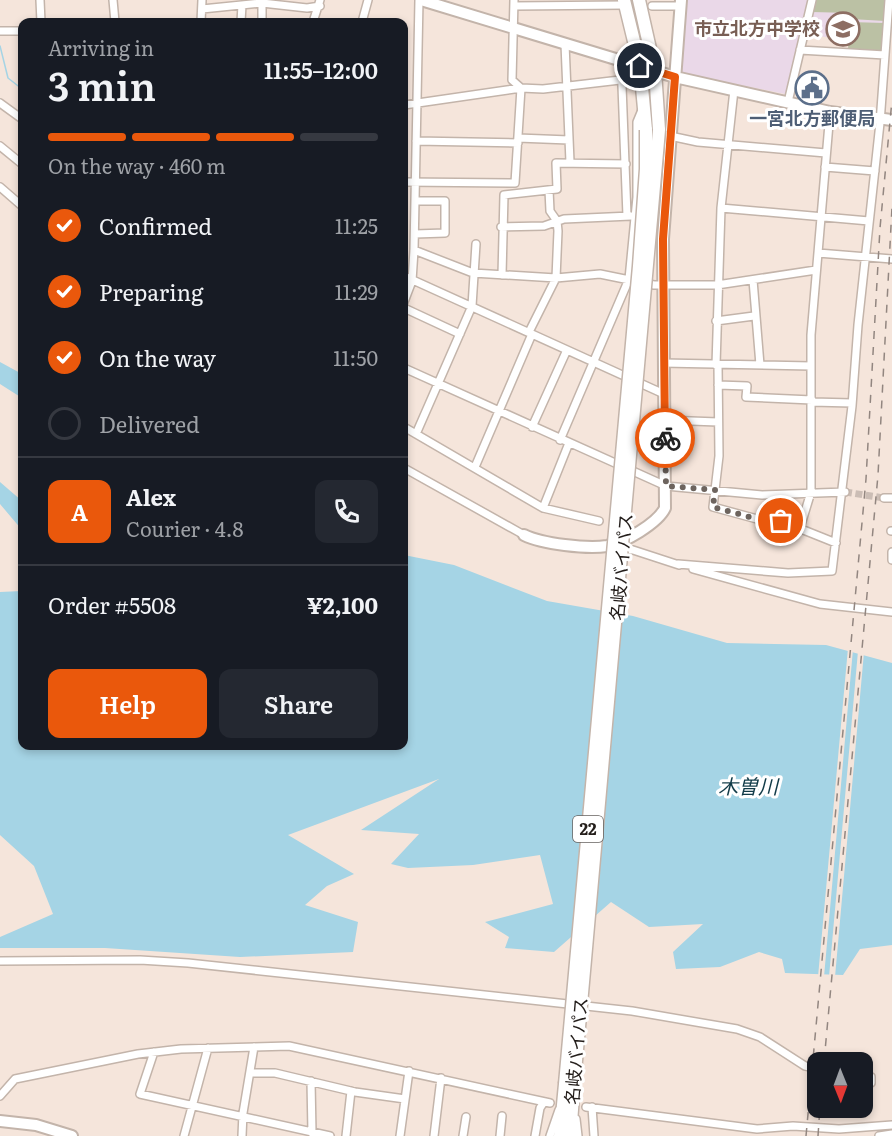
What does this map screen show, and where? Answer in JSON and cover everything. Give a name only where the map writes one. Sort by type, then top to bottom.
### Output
[{"type":"highway","name":"名岐バイパス","points":[[570,1136],[569,1089],[646,169],[646,130],[640,66],[624,2]]},
{"type":"highway","name":"名岐バイパス","points":[[560,1136],[569,1089],[665,133],[643,3]]},
{"type":"main road","points":[[420,0],[436,2],[675,77],[830,112],[892,120]]},
{"type":"main road","points":[[524,535],[549,544],[609,545],[657,520],[665,508],[662,285],[665,133],[675,77],[680,3]]},
{"type":"main road","points":[[0,1121],[36,1125],[72,1136]]},
{"type":"street","points":[[40,0],[41,18]]},
{"type":"street","points":[[113,0],[115,18]]},
{"type":"street","points":[[201,18],[202,0]]},
{"type":"street","points":[[363,18],[368,0]]},
{"type":"street","points":[[408,292],[412,281],[415,234],[420,0]]},
{"type":"street","points":[[788,102],[812,0]]},
{"type":"street","points":[[678,564],[788,573],[832,571],[852,403],[890,0]]},
{"type":"street","points":[[521,88],[512,80],[514,3],[624,2]]},
{"type":"street","points":[[202,9],[262,3],[307,8],[320,3]]},
{"type":"street","points":[[262,3],[262,18]]},
{"type":"street","points":[[314,18],[320,3]]},
{"type":"street","points":[[643,3],[680,3]]},
{"type":"street","points":[[241,18],[242,4]]},
{"type":"street","points":[[0,31],[18,31]]},
{"type":"street","points":[[565,44],[570,162]]},
{"type":"street","points":[[800,50],[885,55]]},
{"type":"street","points":[[621,60],[627,216]]},
{"type":"street","points":[[408,105],[521,88],[620,80]]},
{"type":"street","points":[[514,194],[521,88]]},
{"type":"street","points":[[734,90],[721,208],[717,285],[718,422],[713,507],[757,519],[781,521],[836,543]]},
{"type":"street","points":[[0,103],[18,116]]},
{"type":"street","points":[[560,440],[595,364],[629,279],[636,216],[637,122],[644,106]]},
{"type":"street","points":[[800,528],[812,492],[811,366],[816,270],[830,112]]},
{"type":"street","points":[[665,133],[728,145],[826,153]]},
{"type":"street","points":[[416,141],[569,140]]},
{"type":"street","points":[[0,146],[18,161]]},
{"type":"street","points":[[502,275],[501,227],[504,195],[557,189],[556,163],[626,164]]},
{"type":"street","points":[[825,167],[875,171]]},
{"type":"street","points":[[408,182],[515,183]]},
{"type":"street","points":[[0,187],[18,203]]},
{"type":"street","points":[[474,467],[530,333],[556,278],[557,220],[550,211],[549,190]]},
{"type":"street","points":[[415,201],[445,201],[445,234],[415,234]]},
{"type":"street","points":[[721,208],[869,221]]},
{"type":"street","points":[[501,227],[544,226],[557,220],[636,216]]},
{"type":"street","points":[[416,434],[472,306],[476,244]]},
{"type":"street","points":[[414,250],[473,273],[556,278],[600,274],[662,285],[717,285],[816,270]]},
{"type":"street","points":[[818,253],[892,259]]},
{"type":"street","points":[[408,278],[472,306],[566,352],[664,394]]},
{"type":"street","points":[[753,280],[754,316],[760,365]]},
{"type":"street","points":[[408,311],[460,334]]},
{"type":"street","points":[[716,321],[754,316]]},
{"type":"street","points":[[532,427],[566,352]]},
{"type":"street","points":[[663,363],[811,366]]},
{"type":"street","points":[[408,370],[666,486],[762,495],[842,491]]},
{"type":"street","points":[[718,385],[747,386],[746,397],[852,403]]},
{"type":"street","points":[[664,420],[718,422]]},
{"type":"street","points":[[408,429],[543,508],[599,521]]},
{"type":"street","points":[[543,508],[569,443]]},
{"type":"street","points":[[408,470],[524,535]]},
{"type":"street","points":[[609,545],[820,604],[892,612]]},
{"type":"street","points":[[892,552],[890,559],[892,560]]},
{"type":"street","points":[[0,961],[140,960],[188,963],[632,1011],[736,1029],[760,1037],[807,1066]]},
{"type":"street","points":[[0,1096],[15,1079],[154,1052],[290,1046],[547,1102],[540,1108],[535,1136]]},
{"type":"street","points":[[242,1136],[254,1047]]},
{"type":"street","points":[[184,1136],[208,1048]]},
{"type":"street","points":[[154,1052],[140,1094],[312,1134],[330,1136]]},
{"type":"street","points":[[400,1136],[409,1071]]},
{"type":"street","points":[[252,1073],[275,1073],[351,1091],[405,1099]]},
{"type":"street","points":[[434,1136],[441,1078]]},
{"type":"street","points":[[311,1081],[312,1134]]},
{"type":"street","points":[[550,1136],[569,1089]]},
{"type":"street","points":[[569,1089],[578,1136]]},
{"type":"street","points":[[346,1136],[351,1091]]},
{"type":"street","points":[[594,1136],[589,1107],[722,1126],[828,1133],[892,1125]]},
{"type":"street","points":[[500,1136],[502,1116]]},
{"type":"street","points":[[463,1136],[466,1117]]},
{"type":"street","points":[[879,1136],[892,1134]]},
{"type":"shaded area","points":[[685,0],[886,0],[882,53],[848,35],[839,34],[838,38],[801,35],[785,94],[682,73],[680,69]]},
{"type":"green space","points":[[814,0],[886,0],[885,21],[851,19],[851,13],[812,12]]},
{"type":"green space","points":[[849,22],[885,23],[882,53],[848,51]]},
{"type":"water","points":[[0,362],[18,372],[18,395],[0,384]]},
{"type":"water","points":[[0,482],[18,498],[18,525],[0,504]]},
{"type":"water","name":"木曽川","points":[[408,556],[454,565],[547,601],[633,616],[727,643],[826,645],[892,663],[892,945],[860,949],[843,975],[785,973],[782,959],[759,952],[720,967],[676,969],[673,952],[703,924],[649,927],[611,902],[554,952],[505,948],[509,937],[485,922],[553,904],[540,855],[473,865],[408,868],[391,864],[419,834],[361,830],[439,779],[288,835],[354,874],[327,886],[305,905],[358,922],[353,952],[240,957],[105,948],[0,948],[0,937],[53,914],[34,866],[0,835],[0,592],[18,591],[18,750],[408,750]]},
{"type":"pier","points":[[848,648],[853,649],[824,977],[818,977]]},
{"type":"pier","points":[[858,651],[864,652],[835,977],[829,977]]},
{"type":"waterway","points":[[0,46],[8,78],[18,86]]},
{"type":"tunnel","points":[[845,492],[884,498]]},
{"type":"railway","points":[[806,1136],[866,479],[880,228],[892,100]]},
{"type":"railway","points":[[825,1052],[878,475],[892,207]]},
{"type":"railway","points":[[818,1136],[819,1118]]},
{"type":"way so far","points":[[665,438],[666,486],[715,490],[713,507],[757,519],[781,521]]},
{"type":"place","name":"市立北方中学校","points":[[843,29]]},
{"type":"place","name":"一宮北方郵便局","points":[[812,88]]},
{"type":"route","points":[[640,66],[675,77],[663,239],[665,438]]}]
